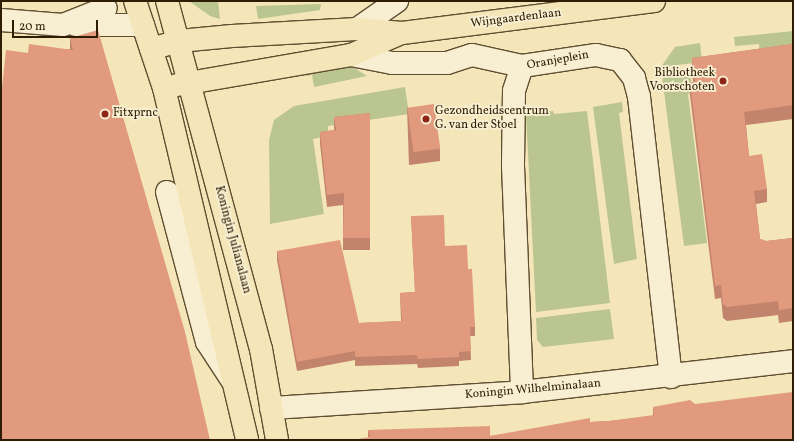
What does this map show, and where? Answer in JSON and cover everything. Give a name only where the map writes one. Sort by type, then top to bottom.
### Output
[{"type":"main road","points":[[136,1],[164,88],[247,440]]},
{"type":"main road","name":"Koningin Julianalaan","points":[[167,1],[191,82],[261,350],[277,440]]},
{"type":"main road","name":"Wijngaardenlaan","points":[[151,49],[179,41],[357,29],[402,33],[648,1]]},
{"type":"main road","name":"Wijngaardenlaan","points":[[164,88],[191,82],[351,56],[402,33]]},
{"type":"street","points":[[357,29],[397,1]]},
{"type":"street","points":[[63,25],[106,8]]},
{"type":"street","points":[[1,20],[63,25],[143,25]]},
{"type":"street","name":"Oranjeplein","points":[[522,392],[513,166],[514,91],[522,66],[596,54],[620,60],[634,78],[671,377]]},
{"type":"street","name":"Wijngaardenlaan","points":[[351,56],[392,63],[447,64],[472,55],[522,66]]},
{"type":"street","points":[[167,192],[207,342],[234,382]]},
{"type":"street","name":"Koningin Wilhelminalaan","points":[[271,408],[522,392],[671,377],[793,361]]},
{"type":"green space","points":[[189,1],[218,1],[220,19],[210,16]]},
{"type":"green space","points":[[321,4],[320,10],[258,19],[256,6]]},
{"type":"green space","points":[[793,31],[793,52],[760,56],[759,44],[735,46],[734,37]]},
{"type":"green space","points":[[700,43],[702,62],[661,67],[675,47]]},
{"type":"green space","points":[[345,62],[367,76],[314,87],[312,75],[306,76],[305,70]]},
{"type":"green space","points":[[690,72],[693,93],[688,94],[707,243],[684,246],[662,76]]},
{"type":"green space","points":[[405,87],[409,114],[328,126],[328,136],[313,139],[324,214],[270,224],[269,140],[274,120],[294,106]]},
{"type":"green space","points":[[622,102],[623,112],[619,113],[637,259],[614,264],[593,107]]},
{"type":"green space","points":[[553,111],[554,114],[587,111],[610,303],[536,312],[526,114]]},
{"type":"green space","points":[[610,309],[614,339],[543,347],[537,340],[536,318]]},
{"type":"building","points":[[98,30],[185,332],[210,440],[1,440],[1,97],[6,50],[28,53],[29,44],[73,50],[70,38]]},
{"type":"building","points":[[793,44],[793,105],[744,112],[749,156],[762,154],[767,189],[754,191],[760,239],[766,241],[793,238],[793,308],[779,310],[778,301],[727,307],[723,304],[721,285],[715,286],[690,82],[695,82],[692,58]]},
{"type":"building","points":[[434,104],[440,149],[414,152],[407,108]]},
{"type":"building","points":[[370,113],[370,238],[343,238],[344,193],[327,195],[320,132],[336,130],[334,117]]},
{"type":"building","points":[[444,215],[445,246],[467,245],[468,269],[472,269],[475,327],[470,327],[471,351],[459,352],[459,357],[418,359],[417,355],[355,357],[355,351],[297,362],[277,251],[340,240],[359,323],[402,321],[400,293],[415,292],[411,216]]},
{"type":"building","points":[[793,392],[793,440],[352,440],[370,437],[368,430],[490,426],[490,436],[590,418],[590,422],[654,415],[653,407],[690,400],[695,404]]},
{"type":"place","name":"Bibliotheek Voorschoten","points":[[723,81]]},
{"type":"place","name":"Fitxprnc","points":[[105,114]]},
{"type":"place","name":"Gezondheidscentrum G. van der Stoel","points":[[426,119]]}]
